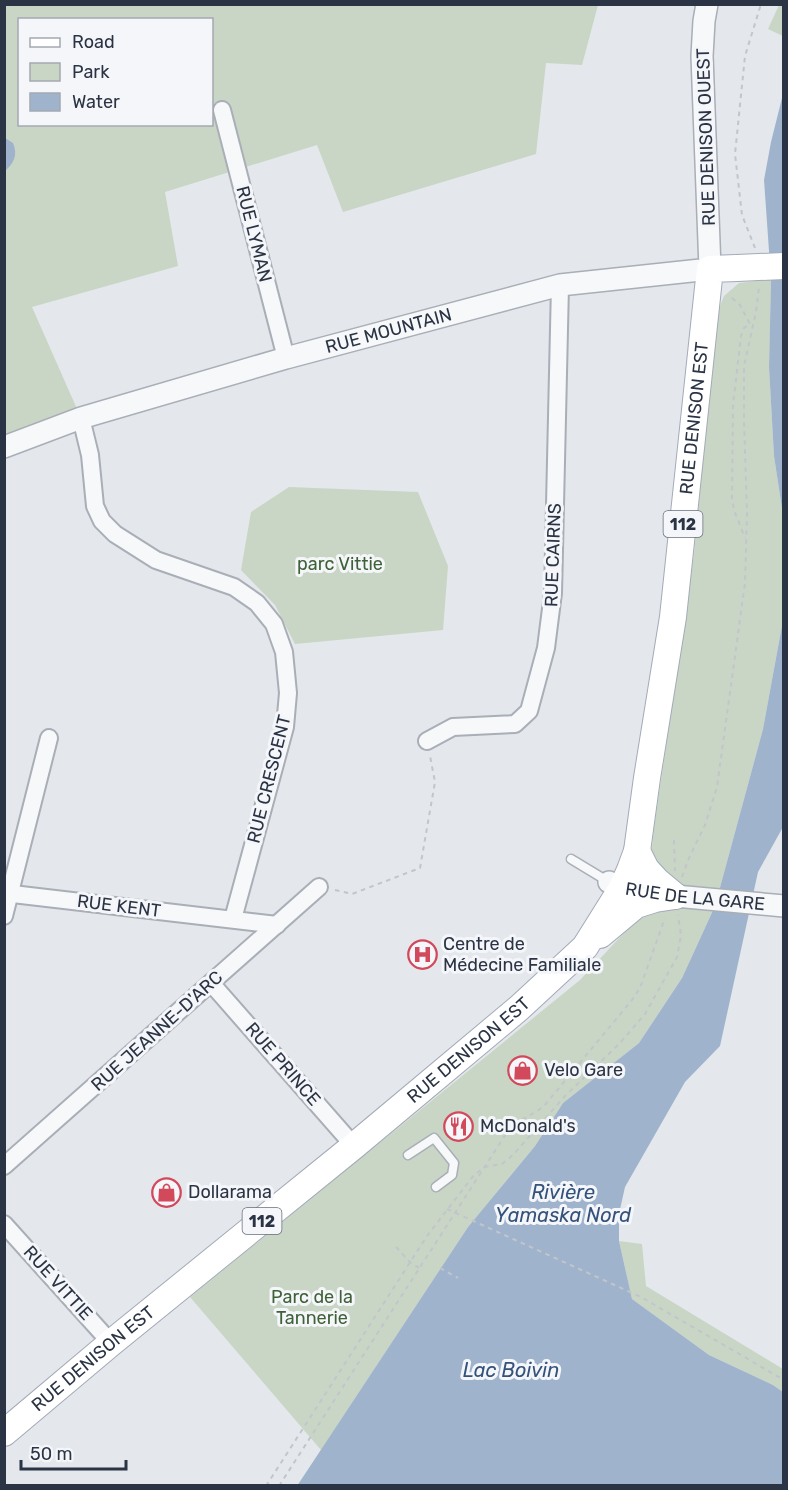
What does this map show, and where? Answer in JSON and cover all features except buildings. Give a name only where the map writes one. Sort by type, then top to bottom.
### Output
[{"type":"main road","name":"RUE MOUNTAIN","points":[[710,269],[783,266]]},
{"type":"main road","name":"RUE DENISON EST","points":[[4,1433],[519,1008],[585,947],[616,885],[630,870],[637,850],[673,617],[710,269]]},
{"type":"main road","points":[[529,999],[616,885],[647,778]]},
{"type":"main road","points":[[637,850],[646,868],[657,881],[680,896]]},
{"type":"main road","points":[[585,947],[636,905],[655,899],[680,896]]},
{"type":"street","name":"RUE DENISON OUEST","points":[[707,4],[702,56],[710,269]]},
{"type":"street","name":"RUE LYMAN","points":[[222,110],[286,358]]},
{"type":"street","name":"RUE MOUNTAIN","points":[[4,447],[81,418],[286,358],[560,285],[710,269]]},
{"type":"street","name":"RUE CAIRNS","points":[[427,741],[453,727],[515,724],[530,711],[546,648],[553,594],[560,285]]},
{"type":"street","name":"RUE CRESCENT","points":[[81,418],[90,454],[95,506],[102,521],[115,534],[156,560],[234,587],[257,603],[274,624],[284,652],[288,693],[285,727],[233,919]]},
{"type":"street","points":[[4,916],[7,893],[50,738]]},
{"type":"street","name":"RUE DE LA GARE","points":[[616,885],[680,896],[775,905]]},
{"type":"street","points":[[233,919],[277,925],[319,887]]},
{"type":"street","name":"RUE KENT","points":[[7,893],[233,919]]},
{"type":"street","name":"RUE JEANNE-D'ARC","points":[[4,1166],[277,925]]},
{"type":"street","name":"RUE PRINCE","points":[[211,983],[354,1146]]},
{"type":"street","name":"RUE VITTIE","points":[[4,1224],[111,1343]]},
{"type":"lane","points":[[571,859],[616,885]]},
{"type":"lane","points":[[408,1155],[434,1138],[454,1163],[452,1175],[436,1187]]},
{"type":"path","points":[[732,298],[740,305],[750,324],[744,328],[741,336],[733,405],[732,498],[734,510],[746,541]]},
{"type":"path","points":[[319,887],[352,894],[420,868],[435,782],[427,741]]},
{"type":"path","points":[[266,1485],[410,1262],[474,1175],[485,1167],[502,1164],[513,1155],[565,1096],[619,1044],[645,1014],[677,957],[681,936],[680,896],[674,840]]},
{"type":"path","points":[[447,1209],[641,1297],[783,1380]]},
{"type":"path","points":[[279,1485],[456,1213]]},
{"type":"path","points":[[396,1247],[419,1268]]},
{"type":"path","points":[[441,1268],[458,1278]]},
{"type":"green space","points":[[5,5],[598,5],[582,65],[546,63],[536,154],[343,212],[317,145],[165,192],[178,266],[32,307],[81,418],[5,448]]},
{"type":"green space","points":[[779,5],[783,5],[783,36],[768,29]]},
{"type":"green space","name":"Parc de la Tannerie","points":[[771,279],[769,367],[774,456],[783,515],[783,620],[763,729],[715,906],[682,978],[639,1043],[563,1103],[535,1146],[468,1227],[321,1450],[190,1297],[580,980],[635,921],[644,914],[679,908],[680,892],[651,857],[694,554],[717,314],[724,296],[739,283]]},
{"type":"green space","name":"parc Vittie","points":[[289,487],[418,492],[448,566],[443,630],[295,644],[275,605],[241,570],[251,512]]},
{"type":"green space","points":[[619,1241],[642,1244],[646,1286],[783,1369],[783,1392],[709,1355],[632,1299]]},
{"type":"water","points":[[783,94],[783,515],[774,456],[769,367],[771,279],[764,180]]},
{"type":"water","points":[[5,138],[13,143],[15,155],[13,162],[5,171]]},
{"type":"water","name":"Lac Boivin","points":[[783,620],[783,827],[758,872],[720,1046],[685,1082],[625,1187],[619,1214],[619,1241],[632,1299],[709,1355],[783,1392],[783,1485],[297,1486],[468,1227],[535,1146],[563,1103],[639,1043],[682,978],[715,906],[763,729]]},
{"type":"place","name":"Centre de Médecine Familiale","points":[[422,954]]},
{"type":"place","name":"Velo Gare","points":[[523,1070]]},
{"type":"place","name":"McDonald's","points":[[459,1126]]},
{"type":"place","name":"Dollarama","points":[[167,1192]]},
{"type":"water label","name":"Rivière Yamaska Nord","points":[[563,1204]]}]
